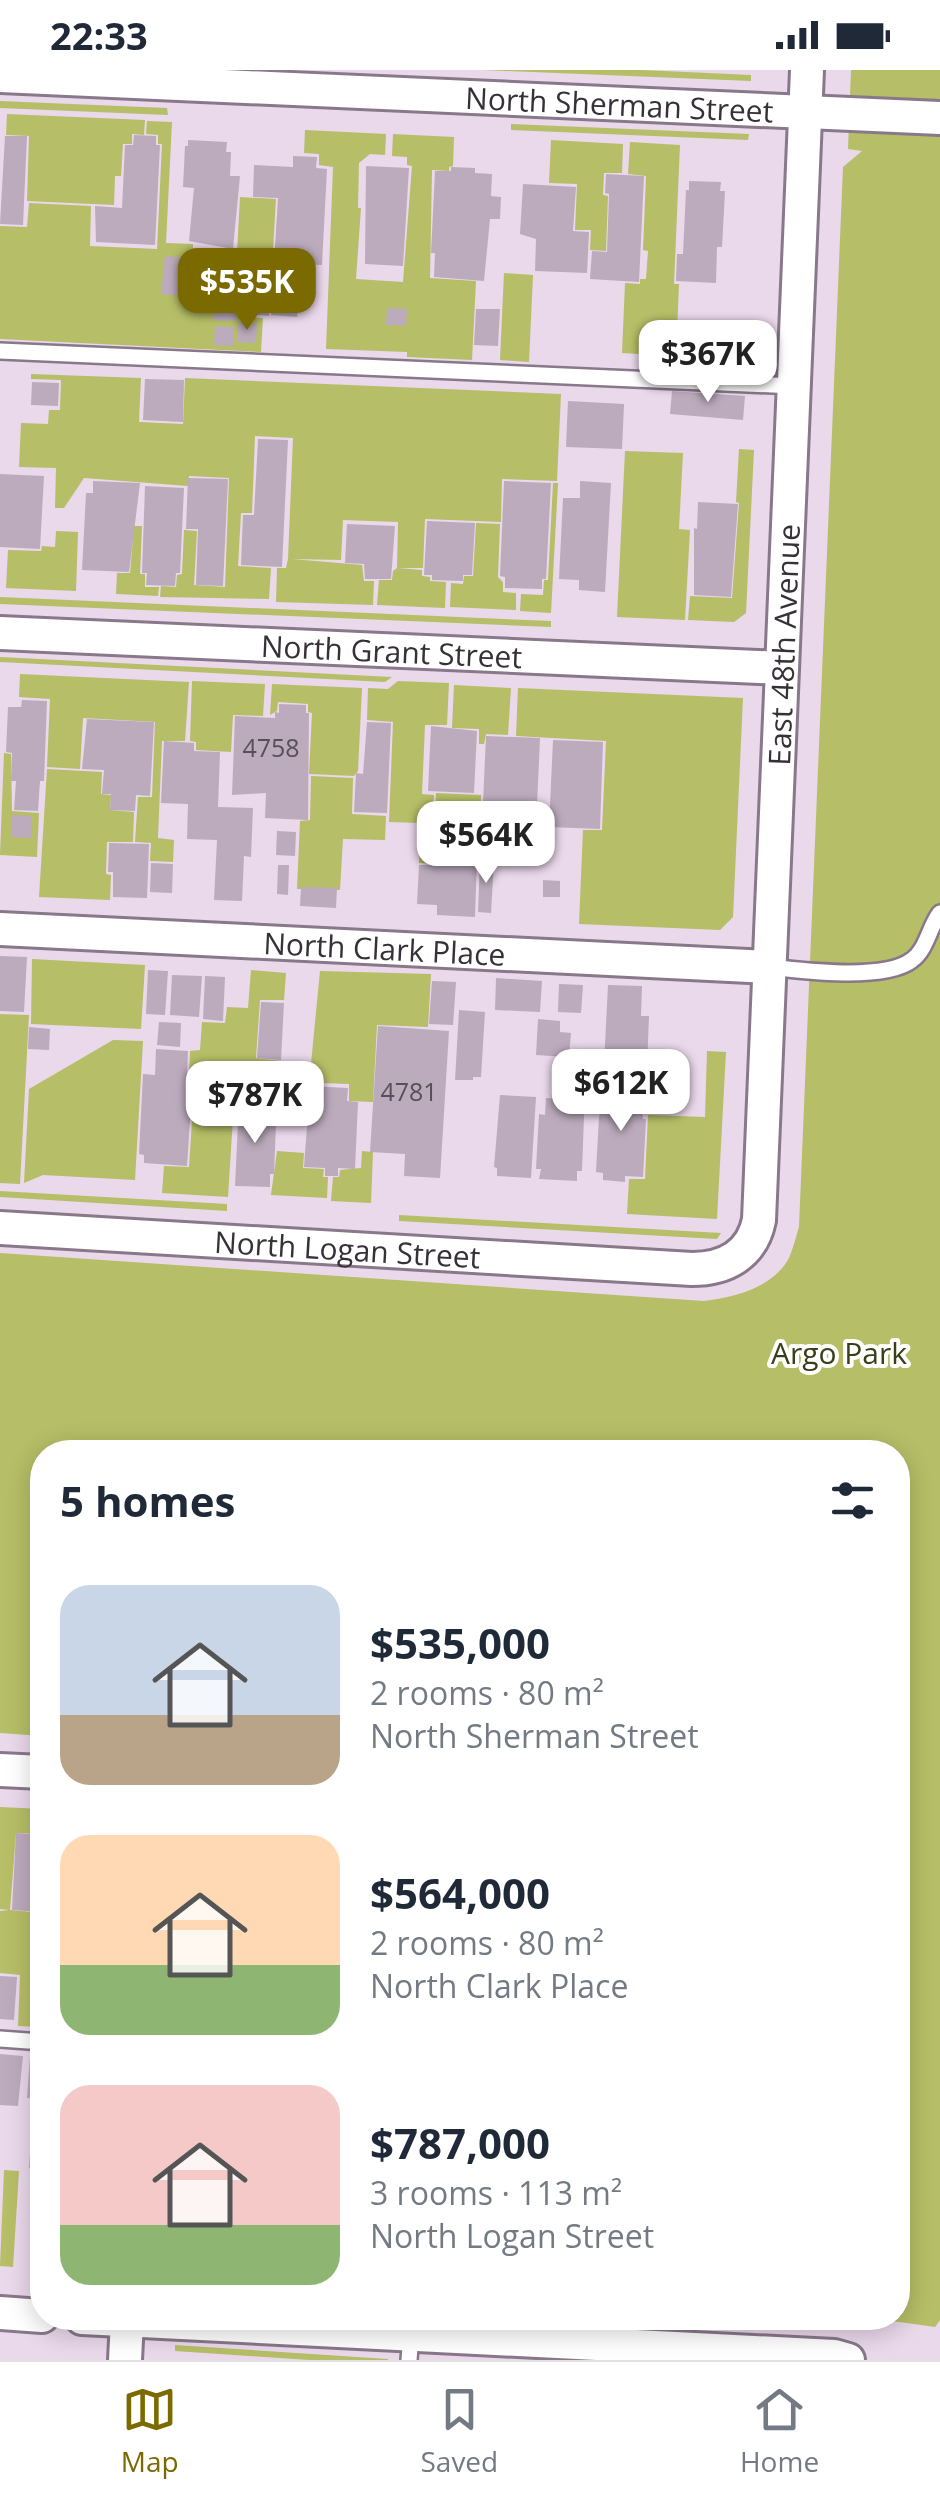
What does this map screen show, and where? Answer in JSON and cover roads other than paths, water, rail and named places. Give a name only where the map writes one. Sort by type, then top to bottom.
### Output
[{"type":"street","name":"East 48th Avenue","points":[[759,1220],[807,70]]},
{"type":"street","name":"North Sherman Street","points":[[0,76],[940,118]]},
{"type":"street","name":"North Grant Street","points":[[0,633],[782,668]]},
{"type":"street","name":"North Clark Place","points":[[0,929],[770,967]]},
{"type":"street","name":"North Logan Street","points":[[0,1228],[710,1269],[737,1258],[752,1240],[759,1220]]},
{"type":"street","points":[[0,1770],[30,1771]]},
{"type":"street","points":[[0,2313],[30,2315]]},
{"type":"street","points":[[125,2360],[126,2330]]},
{"type":"street","points":[[232,2330],[410,2347],[651,2342],[848,2360]]},
{"type":"lane","points":[[0,351],[794,386]]},
{"type":"lane","points":[[770,967],[886,971],[910,962],[922,950],[940,913]]},
{"type":"lane","points":[[0,2040],[30,2041]]},
{"type":"park label","name":"Argo Park","points":[[839,1352]]}]
